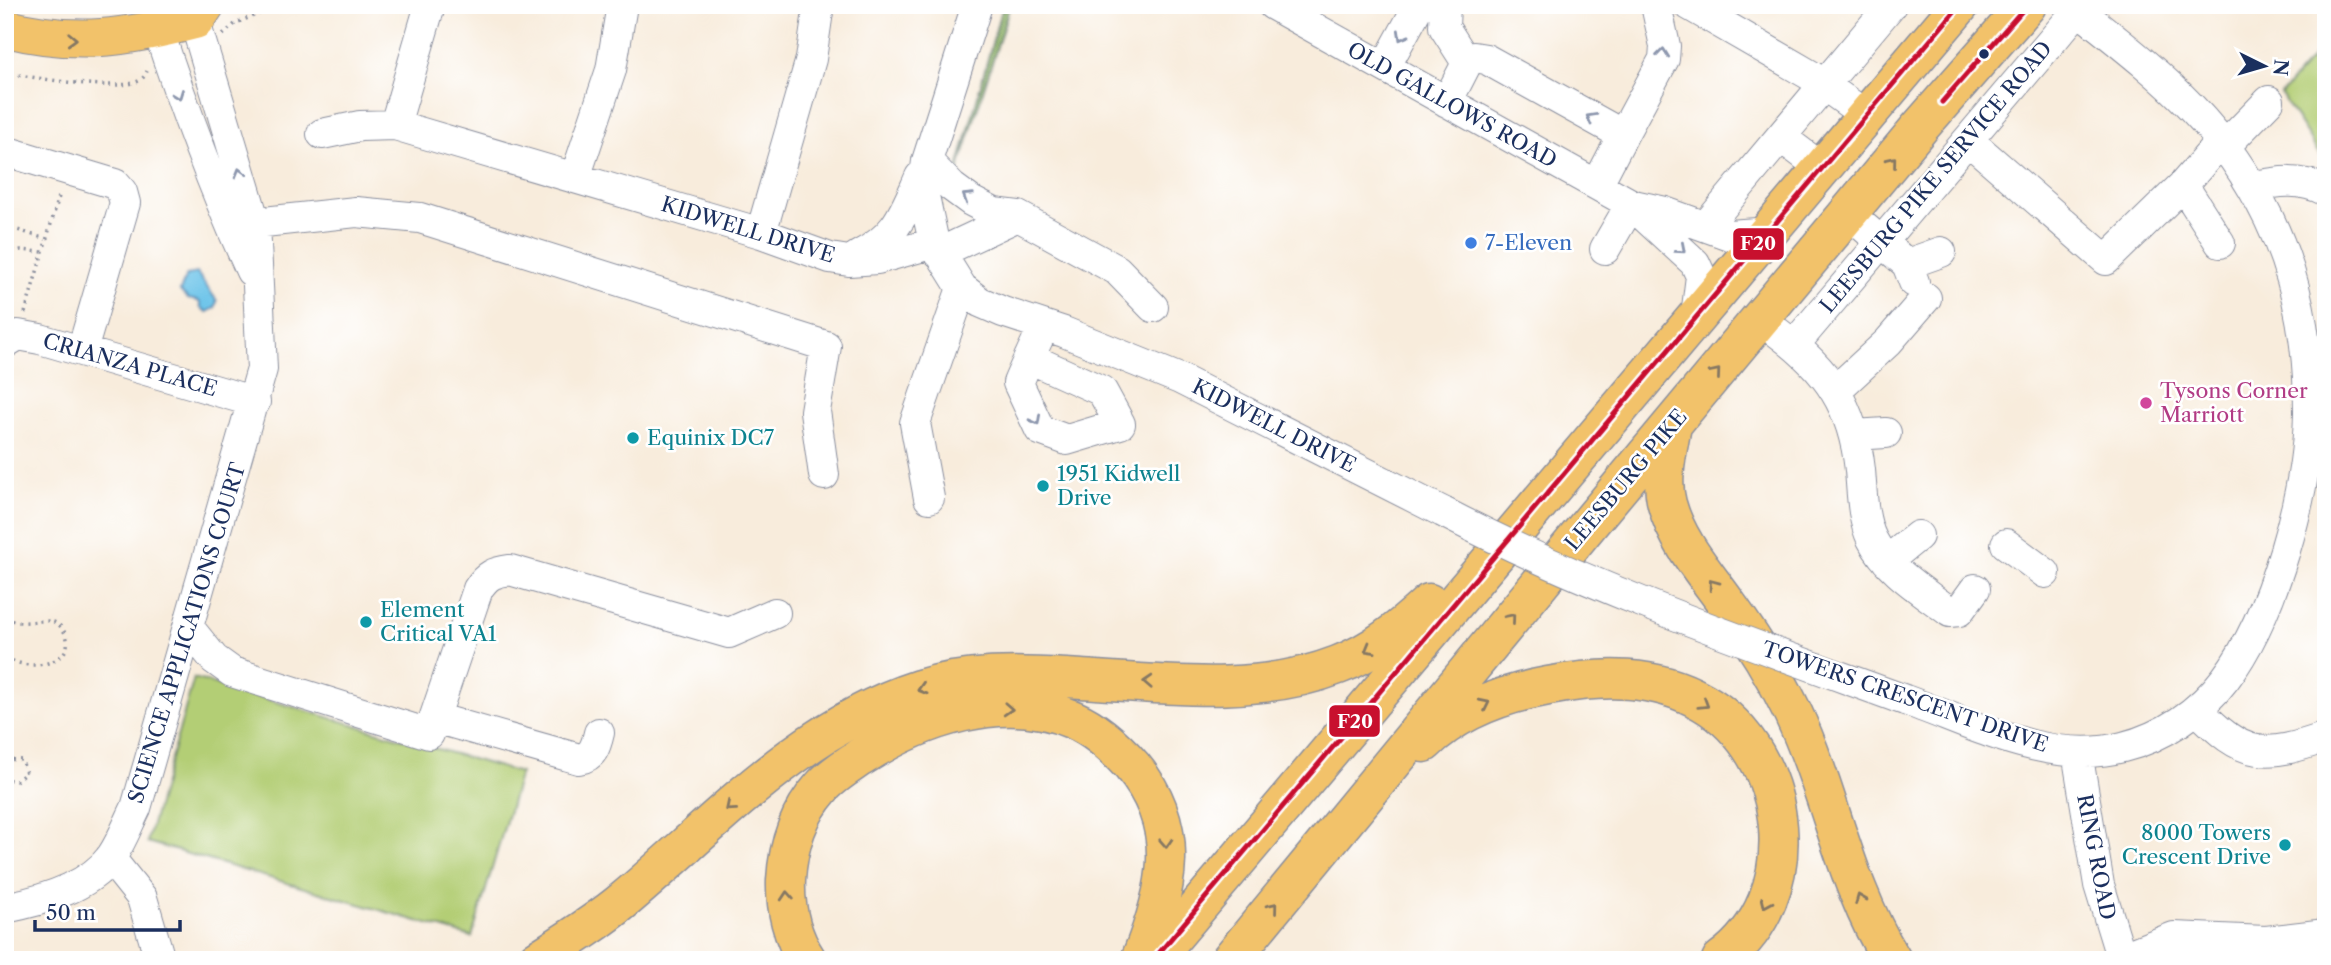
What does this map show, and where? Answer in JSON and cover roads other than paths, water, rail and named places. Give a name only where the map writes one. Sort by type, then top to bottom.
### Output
[{"type":"highway","points":[[1153,960],[1547,490],[1770,232],[1961,5]]},
{"type":"highway","name":"LEESBURG PIKE","points":[[1230,960],[1339,825],[1850,215],[1920,127],[2027,5]]},
{"type":"highway","points":[[1672,425],[1664,473],[1667,503],[1680,535],[1751,638],[1794,715],[1847,869],[1864,910],[1892,960]]},
{"type":"highway","points":[[537,960],[623,901],[673,855],[807,743],[862,712],[918,690],[959,678],[1023,676],[1167,683],[1264,684],[1338,666],[1399,631],[1547,490]]},
{"type":"highway","points":[[1339,825],[1429,739],[1499,697],[1573,681],[1614,679],[1659,683],[1704,702],[1740,732],[1766,771],[1777,810],[1779,851],[1772,889],[1758,920],[1721,960]]},
{"type":"highway","points":[[807,960],[797,945],[785,899],[787,851],[803,813],[822,786],[873,749],[911,728],[961,712],[1002,707],[1048,712],[1082,724],[1122,754],[1153,796],[1165,829],[1167,862],[1163,897],[1140,960]]},
{"type":"main road","points":[[5,28],[61,39],[91,40],[135,36],[184,13]]},
{"type":"street","points":[[395,125],[430,5]]},
{"type":"street","points":[[575,178],[611,70],[622,5]]},
{"type":"street","points":[[761,233],[811,59],[819,5]]},
{"type":"street","points":[[965,5],[966,42]]},
{"type":"street","points":[[849,261],[881,243],[894,230],[927,161],[977,5]]},
{"type":"street","points":[[966,42],[985,5]]},
{"type":"street","name":"OLD GALLOWS ROAD","points":[[1273,5],[1631,204],[1737,236],[1770,232]]},
{"type":"street","points":[[1385,67],[1419,5]]},
{"type":"street","points":[[1445,5],[1444,27],[1467,63]]},
{"type":"street","points":[[1597,185],[1664,59],[1665,46],[1656,5]]},
{"type":"street","points":[[1689,5],[1825,84],[1867,117]]},
{"type":"street","points":[[1706,226],[1891,5]]},
{"type":"street","name":"LEESBURG PIKE SERVICE ROAD","points":[[1794,345],[2075,8]]},
{"type":"street","name":"TOWERS CRESCENT DRIVE","points":[[1443,512],[1540,558],[1650,605],[2020,741],[2077,752],[2123,747],[2145,740],[2175,725],[2197,709],[2225,680],[2247,644],[2267,600],[2297,504],[2317,383],[2290,271],[2271,222],[2224,142],[2164,80],[2075,8]]},
{"type":"street","name":"SCIENCE APPLICATIONS COURT","points":[[5,908],[35,902],[81,882],[110,858],[136,808],[255,402],[262,369],[255,223],[184,13]]},
{"type":"street","name":"SCIENCE APPLICATIONS COURT","points":[[184,13],[172,78],[211,182],[258,288]]},
{"type":"street","points":[[1447,102],[1467,63],[1474,57],[1486,59],[1623,135]]},
{"type":"street","points":[[1968,139],[2106,260],[2269,101]]},
{"type":"street","name":"KIDWELL DRIVE","points":[[322,134],[360,126],[395,125],[761,233],[830,258],[849,261],[937,248],[962,288],[980,302],[1181,379],[1443,512]]},
{"type":"street","points":[[1782,138],[1823,169]]},
{"type":"street","points":[[5,151],[115,184],[125,203],[82,351]]},
{"type":"street","points":[[927,161],[952,187],[971,201],[994,213],[1018,216],[1117,270],[1153,307]]},
{"type":"street","points":[[927,161],[923,191],[937,248],[1018,216]]},
{"type":"street","points":[[2252,187],[2291,181],[2307,183],[2326,191]]},
{"type":"street","points":[[2183,185],[2220,243]]},
{"type":"street","points":[[1605,248],[1631,204]]},
{"type":"street","name":"OLD GALLOWS ROAD","points":[[1631,204],[1695,263],[1701,276],[1696,316]]},
{"type":"street","points":[[255,223],[356,212],[420,218],[826,346],[816,411],[824,475]]},
{"type":"street","points":[[1850,215],[1881,242],[1917,284]]},
{"type":"street","points":[[1836,390],[1888,342],[1917,284],[1941,252]]},
{"type":"street","points":[[929,498],[915,423],[962,288]]},
{"type":"street","points":[[1760,320],[1794,345],[1836,390],[1854,435],[1869,529],[1888,561],[1950,612],[1967,600]]},
{"type":"street","points":[[1029,358],[1044,326]]},
{"type":"street","name":"CRIANZA PLACE","points":[[12,339],[82,351],[255,402]]},
{"type":"street","points":[[1854,435],[1886,433]]},
{"type":"street","points":[[1888,561],[1918,536]]},
{"type":"street","points":[[2006,544],[2045,573]]},
{"type":"street","points":[[189,628],[214,659],[232,672],[429,734],[478,589],[486,577],[496,572],[510,570],[729,634],[775,613]]},
{"type":"street","points":[[2197,709],[2230,739],[2257,752],[2292,749],[2326,737]]},
{"type":"street","points":[[435,718],[579,759],[585,758],[595,748],[599,733]]},
{"type":"street","name":"RING ROAD","points":[[2077,752],[2099,886],[2121,959]]},
{"type":"street","points":[[110,858],[142,898],[160,960]]},
{"type":"street","points":[[2121,959],[2174,937],[2266,941],[2326,934]]},
{"type":"water","points":[[197,273],[217,301],[215,308],[207,312],[201,308],[199,301],[188,299],[180,291],[187,275]]},
{"type":"place","name":"7-Eleven","points":[[1471,243]]},
{"type":"place","name":"Tysons Corner Marriott","points":[[2146,403]]},
{"type":"place","name":"Equinix DC7","points":[[633,438]]},
{"type":"place","name":"1951 Kidwell Drive","points":[[1043,486]]},
{"type":"place","name":"Element Critical VA1","points":[[366,622]]},
{"type":"place","name":"8000 Towers Crescent Drive","points":[[2285,845]]}]
